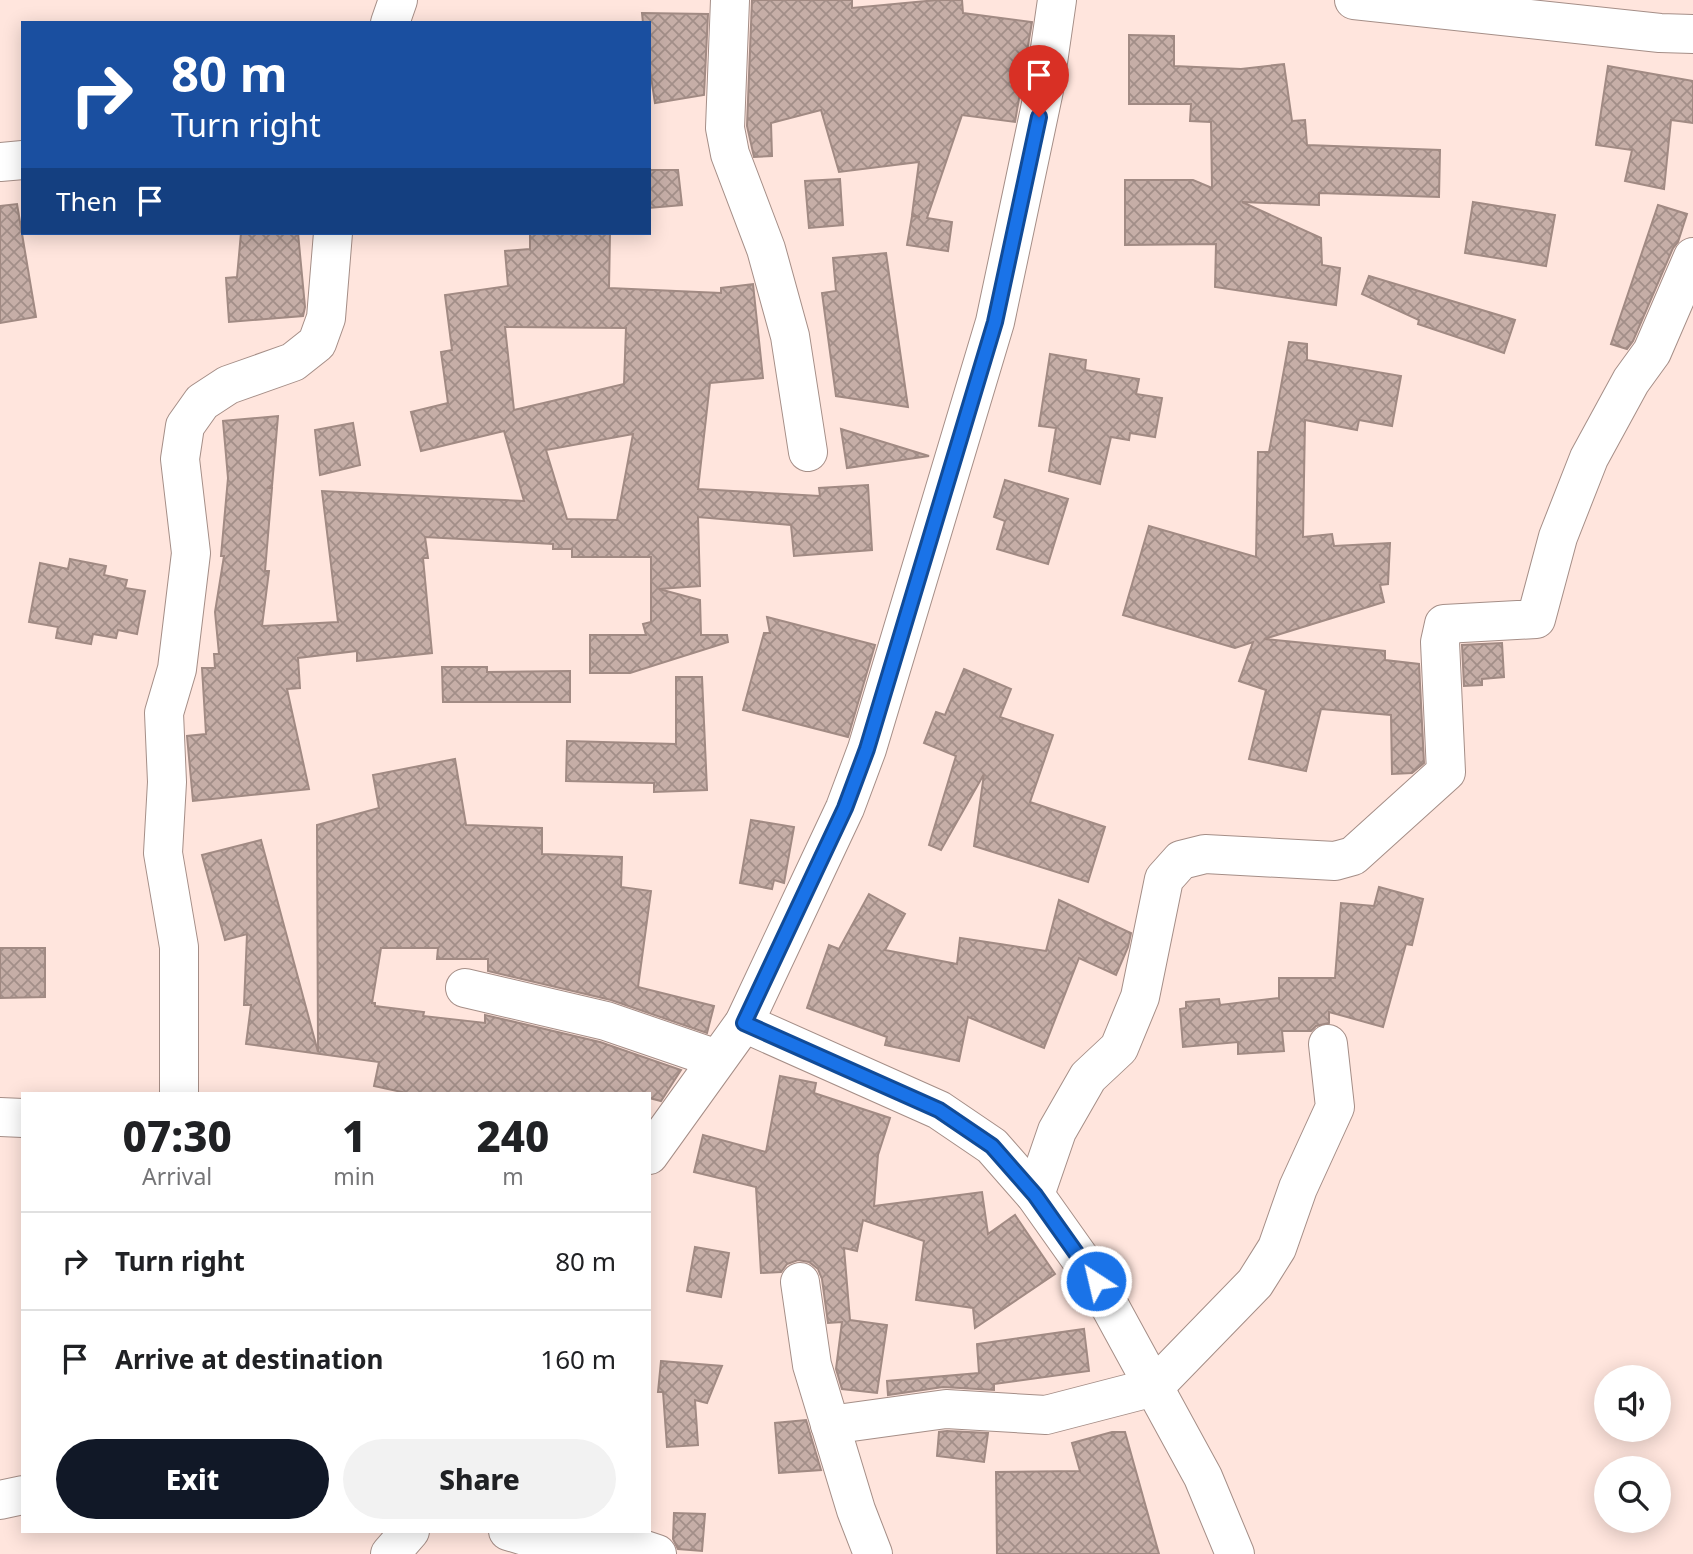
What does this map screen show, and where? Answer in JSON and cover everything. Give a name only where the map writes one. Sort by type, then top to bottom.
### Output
[{"type":"street","points":[[391,21],[398,0]]},
{"type":"street","points":[[730,0],[725,128],[730,154],[766,249],[790,336],[807,452]]},
{"type":"street","points":[[651,1151],[744,1023],[845,808],[867,749],[995,322],[1044,90],[1058,0]]},
{"type":"street","points":[[1354,0],[1660,33],[1693,34]]},
{"type":"street","points":[[0,162],[21,160]]},
{"type":"street","points":[[179,1092],[179,947],[163,853],[167,782],[164,713],[177,669],[191,553],[180,459],[185,426],[202,401],[228,385],[293,362],[317,343],[326,318],[333,235]]},
{"type":"street","points":[[1035,1195],[1058,1131],[1088,1077],[1119,1048],[1140,997],[1164,878],[1181,860],[1205,854],[1335,860],[1353,856],[1446,772],[1440,642],[1444,625],[1536,619],[1558,537],[1590,458],[1631,381],[1653,352],[1693,257]]},
{"type":"street","points":[[464,988],[606,1021],[717,1059]]},
{"type":"street","points":[[744,1023],[939,1110],[992,1146],[1035,1195],[1096,1281],[1203,1477],[1236,1554]]},
{"type":"street","points":[[831,1425],[946,1409],[1045,1415],[1154,1387],[1255,1283],[1277,1248],[1298,1188],[1335,1107],[1328,1044]]},
{"type":"street","points":[[0,1117],[21,1118]]},
{"type":"street","points":[[800,1282],[812,1365],[856,1510],[873,1554]]},
{"type":"street","points":[[0,1500],[21,1495]]},
{"type":"street","points":[[390,1554],[408,1533]]},
{"type":"street","points":[[515,1533],[575,1551],[642,1549],[657,1554]]},
{"type":"building","points":[[752,0],[852,0],[852,8],[962,0],[963,13],[1032,22],[1015,122],[962,115],[927,218],[952,222],[948,251],[907,245],[912,216],[920,217],[912,215],[919,162],[839,172],[821,110],[771,123],[772,156],[754,157],[747,126]]},
{"type":"building","points":[[642,13],[708,14],[704,95],[655,103],[651,77],[651,21],[643,21]]},
{"type":"building","points":[[1129,35],[1174,36],[1174,66],[1241,69],[1284,64],[1292,121],[1305,120],[1307,145],[1440,150],[1439,197],[1319,193],[1319,205],[1242,202],[1321,238],[1322,265],[1340,268],[1336,305],[1215,287],[1216,244],[1125,245],[1125,180],[1193,180],[1212,188],[1211,122],[1190,121],[1191,104],[1129,104]]},
{"type":"building","points":[[1608,66],[1693,81],[1693,123],[1671,120],[1664,189],[1625,181],[1632,150],[1596,145]]},
{"type":"building","points":[[651,170],[678,170],[682,205],[651,208]]},
{"type":"building","points":[[840,179],[843,225],[809,228],[805,181]]},
{"type":"building","points":[[1473,202],[1555,215],[1546,266],[1465,253]]},
{"type":"building","points":[[17,204],[36,317],[0,323],[0,206]]},
{"type":"building","points":[[1658,205],[1687,214],[1678,242],[1627,349],[1611,344]]},
{"type":"building","points":[[241,235],[298,235],[305,307],[303,316],[229,322],[226,278],[237,277]]},
{"type":"building","points":[[530,235],[610,235],[609,288],[721,293],[721,288],[753,284],[763,378],[710,383],[698,489],[820,496],[819,488],[868,485],[872,550],[794,556],[791,525],[698,517],[700,586],[659,589],[700,600],[701,635],[727,635],[728,642],[630,673],[590,673],[590,635],[646,635],[643,624],[651,622],[651,557],[572,557],[572,549],[553,549],[553,544],[425,537],[428,558],[423,558],[432,653],[357,661],[357,651],[298,658],[300,688],[287,689],[309,789],[193,801],[187,736],[206,734],[202,668],[215,668],[214,654],[219,654],[215,612],[224,556],[221,556],[228,478],[223,421],[278,416],[272,486],[267,488],[272,488],[265,571],[269,571],[262,626],[338,622],[322,491],[524,501],[504,431],[421,451],[411,412],[448,403],[441,352],[452,350],[445,295],[508,286],[505,251],[530,249]],"holes":[[[505,327],[626,328],[624,384],[514,410]],[[633,434],[617,520],[567,519],[546,450]]]},
{"type":"building","points":[[886,253],[908,407],[836,396],[822,293],[836,291],[833,258]]},
{"type":"building","points":[[1369,276],[1515,320],[1504,353],[1418,324],[1419,320],[1362,294]]},
{"type":"building","points":[[1289,342],[1307,344],[1307,360],[1401,376],[1392,426],[1359,420],[1357,430],[1305,420],[1303,537],[1332,534],[1334,546],[1390,543],[1388,584],[1380,585],[1384,602],[1264,639],[1385,651],[1385,660],[1419,664],[1424,763],[1412,773],[1392,774],[1391,715],[1321,709],[1306,771],[1249,759],[1266,690],[1239,681],[1253,642],[1235,648],[1123,615],[1149,526],[1256,557],[1258,452],[1269,452]]},
{"type":"building","points":[[1050,354],[1086,360],[1085,370],[1139,379],[1136,394],[1162,398],[1155,437],[1130,433],[1129,440],[1111,437],[1100,484],[1049,471],[1056,428],[1039,426]]},
{"type":"building","points":[[353,423],[360,465],[320,475],[315,430]]},
{"type":"building","points":[[841,429],[929,456],[847,468]]},
{"type":"building","points":[[1005,480],[1068,499],[1048,564],[997,549],[1005,521],[994,517]]},
{"type":"building","points":[[70,559],[106,566],[104,575],[127,580],[125,588],[145,591],[137,634],[118,630],[116,638],[93,634],[91,644],[56,638],[58,627],[29,622],[40,563],[68,569]]},
{"type":"building","points":[[767,617],[875,645],[848,737],[743,710],[764,633],[770,633]]},
{"type":"building","points":[[1502,643],[1504,677],[1482,679],[1482,685],[1464,686],[1462,645]]},
{"type":"building","points":[[442,667],[487,667],[487,672],[570,671],[570,702],[443,702]]},
{"type":"building","points":[[964,669],[1011,689],[1000,717],[1053,735],[1030,802],[1105,827],[1088,882],[974,846],[984,774],[941,850],[929,845],[956,756],[924,743],[936,712],[945,715]]},
{"type":"building","points":[[676,677],[702,677],[707,790],[654,792],[654,783],[566,781],[567,741],[676,744]]},
{"type":"building","points":[[455,759],[466,825],[542,828],[542,854],[622,857],[621,887],[651,891],[638,987],[714,1006],[707,1033],[611,1000],[488,971],[488,959],[437,959],[438,948],[381,948],[372,1003],[375,1003],[375,1006],[424,1012],[423,1016],[485,1023],[485,1015],[600,1042],[681,1070],[661,1101],[651,1098],[651,1092],[402,1092],[374,1086],[379,1062],[246,1044],[251,1005],[244,1005],[247,934],[225,940],[202,855],[261,840],[318,1052],[317,825],[379,808],[373,775]]},
{"type":"building","points":[[751,820],[794,827],[784,883],[774,880],[772,889],[740,883]]},
{"type":"building","points":[[1379,887],[1423,899],[1412,945],[1406,944],[1383,1027],[1329,1012],[1329,1023],[1316,1026],[1311,1031],[1282,1031],[1284,1051],[1238,1054],[1238,1042],[1183,1047],[1180,1009],[1186,1008],[1186,1002],[1219,999],[1220,1005],[1279,998],[1279,978],[1335,978],[1341,903],[1374,906]]},
{"type":"building","points":[[869,894],[905,914],[885,950],[957,964],[960,938],[1046,951],[1059,900],[1131,933],[1116,975],[1079,958],[1044,1048],[968,1017],[959,1061],[885,1045],[887,1037],[807,1008],[829,945],[839,949]]},
{"type":"building","points":[[0,948],[45,948],[45,997],[0,998]]},
{"type":"building","points":[[780,1076],[816,1083],[814,1093],[890,1118],[878,1155],[874,1206],[982,1192],[988,1234],[1015,1215],[1055,1274],[975,1328],[973,1308],[916,1300],[924,1241],[863,1220],[857,1251],[844,1248],[850,1320],[887,1325],[877,1393],[842,1389],[836,1369],[842,1322],[828,1323],[822,1279],[818,1269],[809,1262],[798,1260],[787,1264],[781,1272],[761,1273],[756,1187],[694,1172],[703,1135],[766,1152]]},
{"type":"building","points":[[695,1247],[729,1253],[721,1297],[687,1291]]},
{"type":"building","points":[[1084,1329],[1089,1371],[994,1384],[994,1390],[943,1387],[888,1395],[887,1381],[979,1373],[977,1344]]},
{"type":"building","points":[[661,1361],[722,1366],[707,1403],[695,1400],[698,1445],[667,1447],[663,1392],[658,1392]]},
{"type":"building","points":[[806,1420],[821,1470],[779,1473],[775,1423]]},
{"type":"building","points":[[939,1432],[988,1433],[984,1462],[937,1456]]},
{"type":"building","points":[[1112,1432],[1125,1432],[1159,1554],[997,1554],[996,1472],[1080,1471],[1072,1443]]},
{"type":"building","points":[[674,1513],[705,1514],[702,1551],[678,1549],[673,1539]]},
{"type":"route","points":[[1039,117],[995,322],[867,749],[845,808],[744,1023],[939,1110],[992,1146],[1035,1195],[1096,1281]]}]
